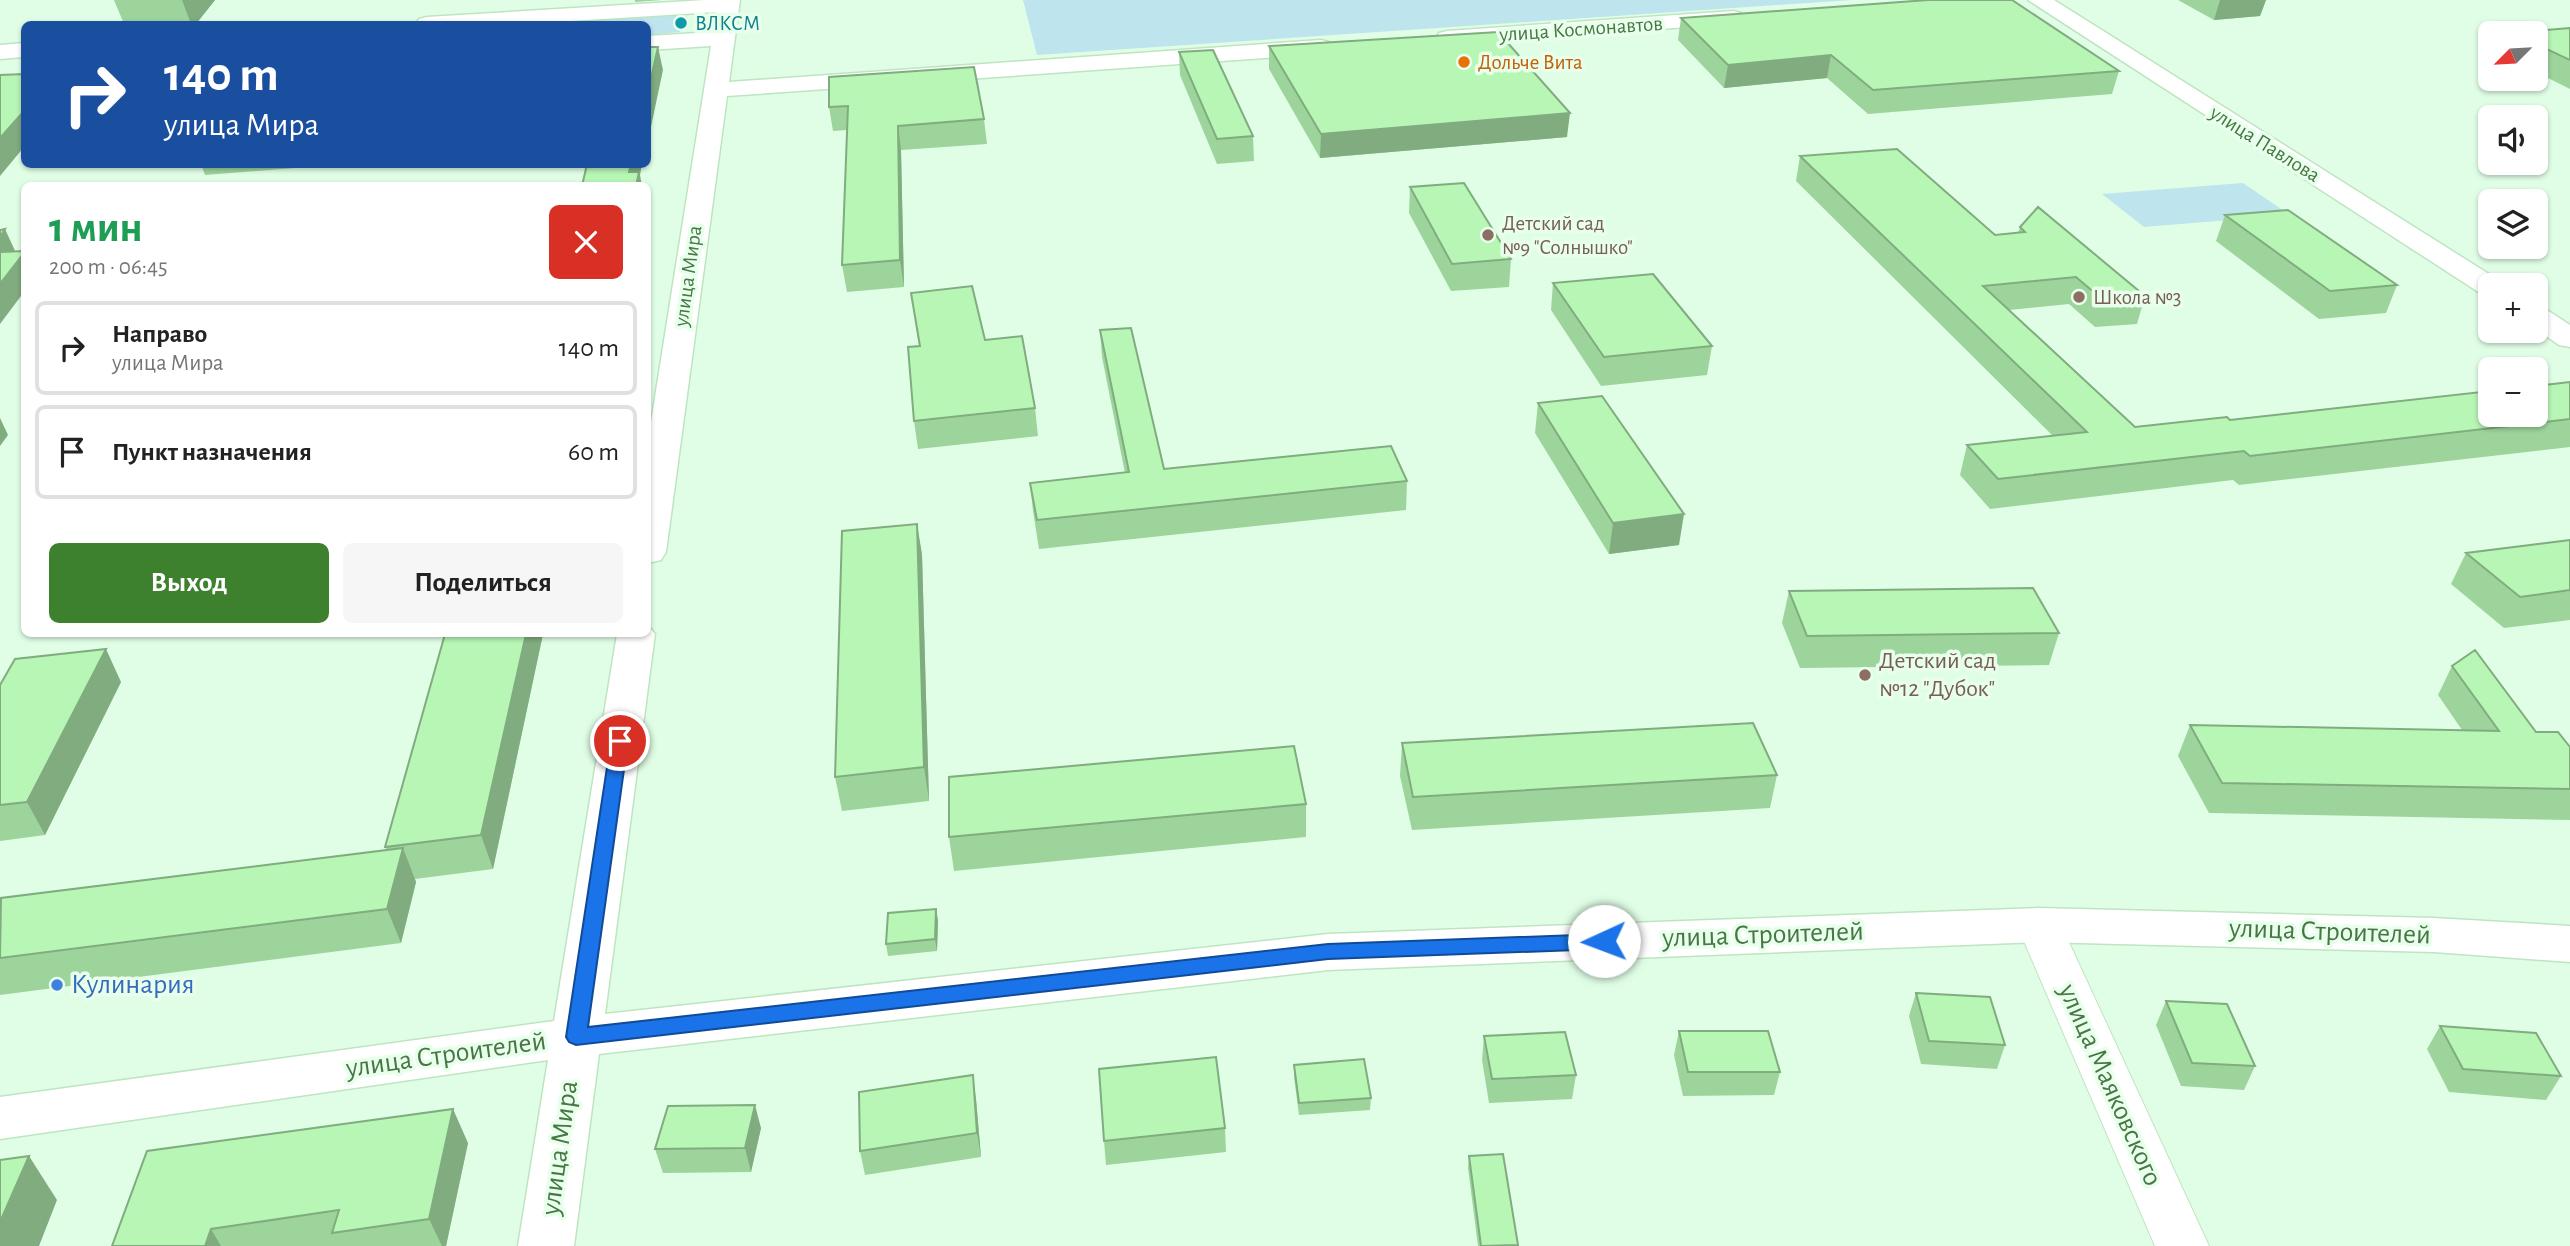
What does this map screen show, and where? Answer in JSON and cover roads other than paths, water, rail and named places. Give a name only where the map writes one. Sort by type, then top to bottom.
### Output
[{"type":"street","name":"улица Павлова","points":[[2039,0],[2478,279]]},
{"type":"street","points":[[470,21],[729,3]]},
{"type":"street","name":"улица Мира","points":[[651,531],[729,3]]},
{"type":"street","name":"улица Космонавтов","points":[[1432,39],[1758,16]]},
{"type":"street","points":[[651,43],[723,38]]},
{"type":"street","points":[[715,90],[1337,46]]},
{"type":"street","points":[[0,52],[21,50]]},
{"type":"street","points":[[2548,324],[2570,338]]},
{"type":"street","name":"улица Мира","points":[[546,1246],[636,637]]},
{"type":"street","name":"улица Строителей","points":[[0,1118],[576,1037],[1328,952],[2039,925],[2434,935],[2570,944]]},
{"type":"street","name":"улица Маяковского","points":[[2039,925],[2182,1246]]},
{"type":"place","name":"ВЛКСМ","points":[[681,23]]},
{"type":"place","name":"Дольче Вита","points":[[1464,62]]},
{"type":"place","name":"Детский сад №9 \"Солнышко\"","points":[[1488,235]]},
{"type":"place","name":"Школа №3","points":[[2079,297]]},
{"type":"place","name":"Детский сад №12 \"Дубок\"","points":[[1865,675]]},
{"type":"place","name":"Кулинария","points":[[57,985]]}]
